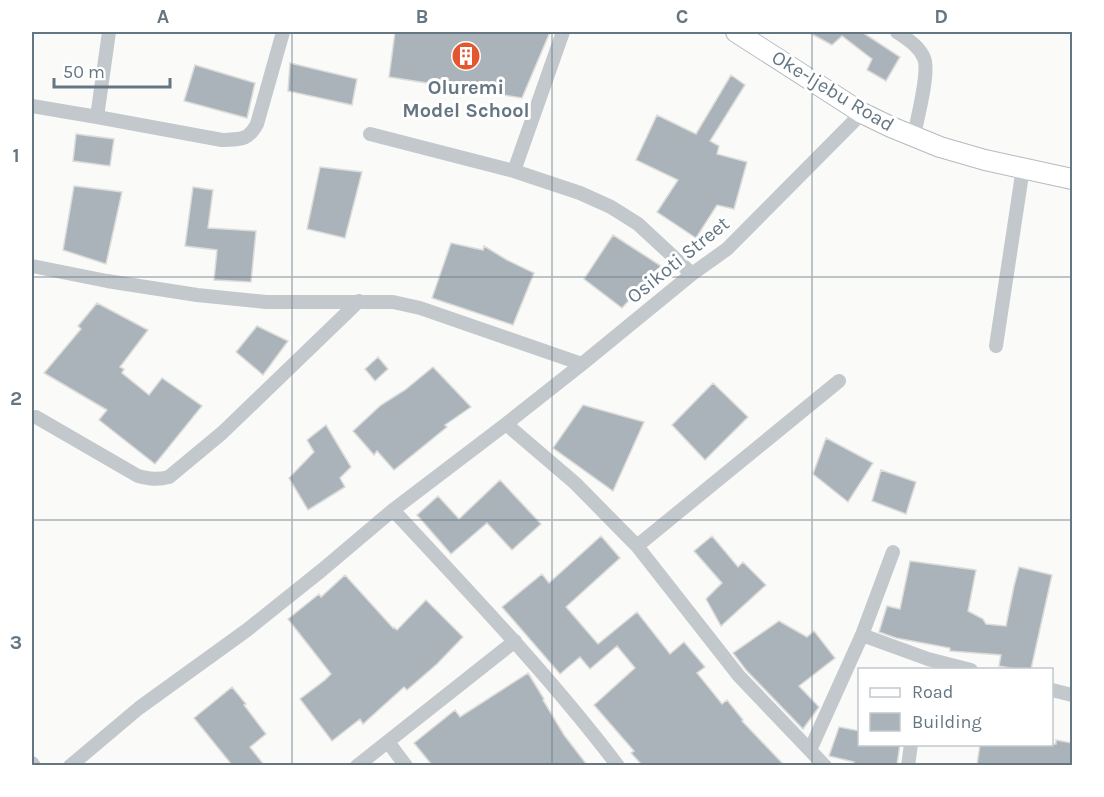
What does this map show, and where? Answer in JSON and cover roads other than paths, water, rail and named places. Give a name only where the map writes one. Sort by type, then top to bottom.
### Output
[{"type":"main road","name":"Oke-Ijebu Road","points":[[736,32],[862,112],[891,127],[951,150],[985,160],[1072,179]]},
{"type":"street","points":[[97,117],[109,32]]},
{"type":"street","points":[[32,106],[222,140],[239,139],[252,134],[257,124],[283,32]]},
{"type":"street","points":[[514,171],[563,32]]},
{"type":"street","points":[[897,32],[918,48],[924,58],[926,71],[914,136]]},
{"type":"street","name":"Osikoti Street","points":[[70,765],[139,708],[247,630],[393,510],[506,424],[692,274],[727,249],[862,112]]},
{"type":"street","points":[[370,134],[514,171],[580,193],[611,207],[638,224],[692,274]]},
{"type":"street","points":[[996,346],[1023,168]]},
{"type":"street","points":[[32,266],[197,295],[266,302],[393,302],[420,308],[582,364]]},
{"type":"street","points":[[36,417],[138,476],[150,480],[170,477],[222,433],[359,301]]},
{"type":"street","points":[[637,546],[839,381]]},
{"type":"street","points":[[506,424],[575,483],[637,546],[739,676],[825,765]]},
{"type":"street","points":[[393,510],[515,641],[618,765]]},
{"type":"street","points":[[810,750],[862,635],[893,552]]},
{"type":"street","points":[[862,635],[926,664],[962,668]]},
{"type":"street","points":[[357,765],[515,641]]},
{"type":"street","points":[[1053,690],[1072,695]]},
{"type":"street","points":[[388,742],[406,765]]},
{"type":"street","points":[[908,765],[911,746]]},
{"type":"place","name":"Oluremi Model School","points":[[466,56]]}]
